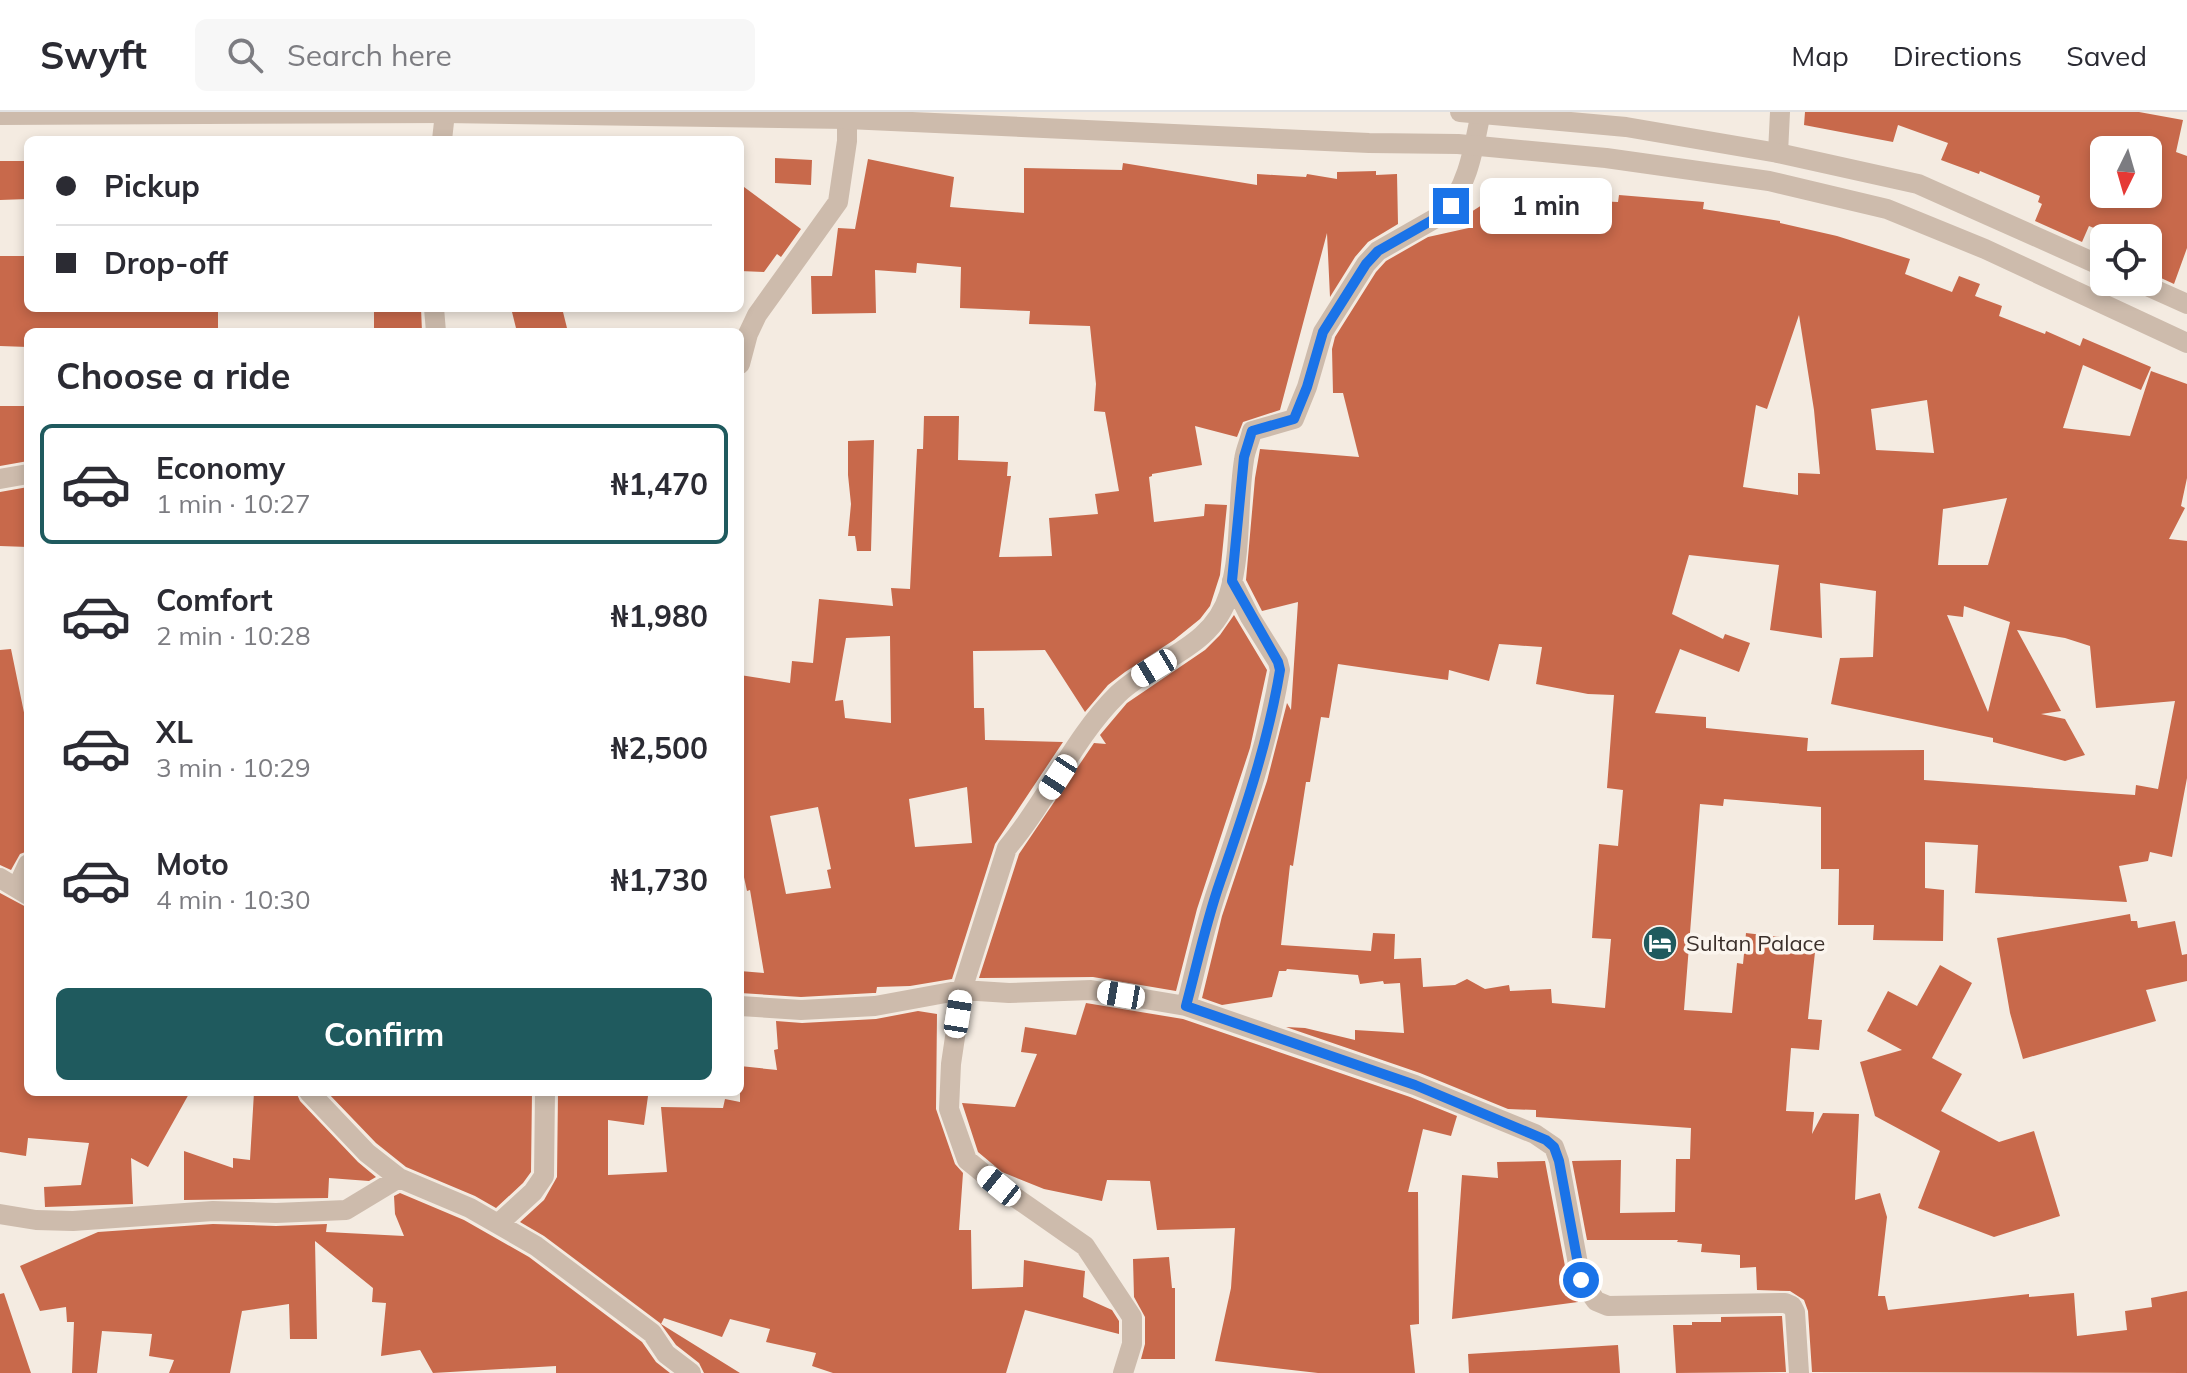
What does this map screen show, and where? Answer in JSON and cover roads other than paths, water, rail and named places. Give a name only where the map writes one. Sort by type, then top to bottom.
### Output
[{"type":"street","points":[[1460,112],[1626,127],[1778,153],[1918,184],[2090,261]]},
{"type":"street","points":[[1123,1373],[1132,1344],[1132,1317],[1085,1246],[967,1160],[949,1109],[951,1064],[962,990],[1007,848],[1023,830],[1097,717],[1133,681],[1195,643],[1215,625],[1232,581],[1244,457],[1252,431],[1294,419],[1323,332],[1366,264],[1378,251],[1443,214],[1451,206],[1459,192],[1474,146],[1481,112]]},
{"type":"street","points":[[1778,153],[1780,112]]},
{"type":"street","points":[[0,115],[445,113],[847,119],[1474,146],[1606,158],[1769,181],[1887,209],[1985,249],[2187,343]]},
{"type":"street","points":[[442,136],[445,113]]},
{"type":"street","points":[[744,349],[757,315],[838,202],[847,119]]},
{"type":"street","points":[[2162,293],[2187,304]]},
{"type":"street","points":[[0,479],[24,475]]},
{"type":"street","points":[[1186,1006],[1219,883],[1263,747],[1280,670],[1232,581]]},
{"type":"street","points":[[744,1006],[801,1010],[875,1006],[962,990],[1009,993],[1091,990],[1186,1006],[1415,1085],[1546,1140],[1554,1147],[1581,1280],[1596,1301],[1608,1306],[1785,1303],[1792,1306],[1795,1312],[1799,1373]]},
{"type":"street","points":[[313,1096],[367,1153],[399,1178],[470,1208],[536,1246],[652,1333],[666,1354],[691,1373]]},
{"type":"street","points":[[498,1224],[533,1192],[544,1176],[545,1096]]},
{"type":"street","points":[[0,1214],[36,1220],[73,1221],[213,1211],[276,1213],[346,1210],[399,1178]]},
{"type":"place","name":"Sultan Palace","points":[[1660,943]]}]
